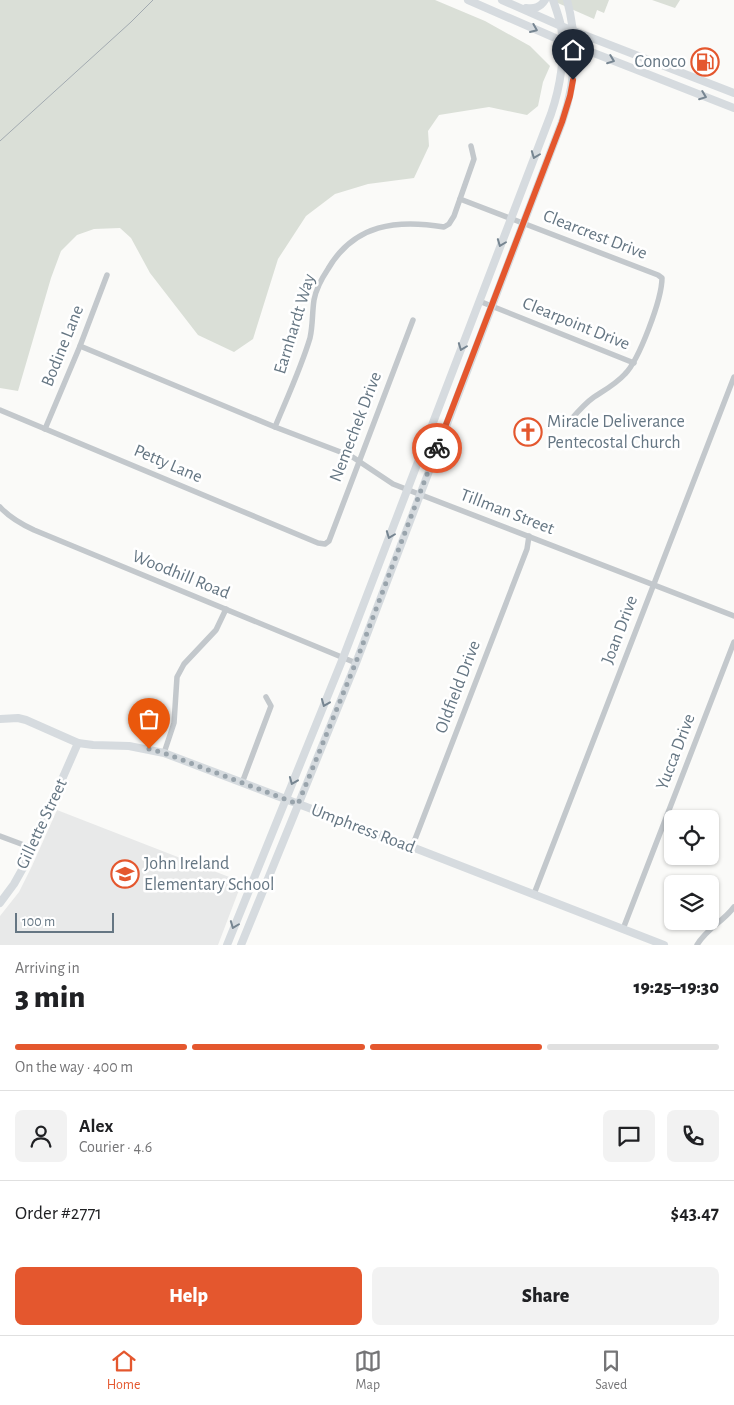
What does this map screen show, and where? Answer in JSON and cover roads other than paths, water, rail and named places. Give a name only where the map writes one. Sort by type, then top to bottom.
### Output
[{"type":"main road","points":[[468,0],[574,46],[734,108]]},
{"type":"main road","points":[[502,0],[573,31],[732,92],[724,104]]},
{"type":"main road","points":[[515,6],[536,8],[545,0]]},
{"type":"main road","points":[[227,945],[343,658],[545,131],[558,92],[561,67],[561,26],[553,0]]},
{"type":"main road","points":[[241,945],[356,662],[567,108],[572,87],[574,46],[571,16],[567,0]]},
{"type":"main road","points":[[545,131],[557,135]]},
{"type":"main road","name":"Umphress Road","points":[[0,719],[18,718],[26,720],[78,742],[93,745],[129,746],[164,753],[664,945]]},
{"type":"main road","name":"Gillette Street","points":[[0,903],[14,884],[32,848],[78,742]]},
{"type":"main road","points":[[242,906],[254,911]]},
{"type":"street","name":"Earnhardt Way","points":[[275,427],[306,350],[313,320],[314,300],[321,280],[332,261],[348,244],[367,231],[390,225],[412,223],[444,227],[448,224],[454,216],[474,159],[471,146]]},
{"type":"street","name":"Clearcrest Drive","points":[[460,199],[662,278],[658,299],[634,363]]},
{"type":"street","name":"Bodine Lane","points":[[45,429],[80,346],[107,274]]},
{"type":"street","name":"Clearpoint Drive","points":[[479,301],[634,363]]},
{"type":"street","name":"Nemechek Drive","points":[[326,543],[329,541],[413,320]]},
{"type":"street","name":"Tillman Street","points":[[80,346],[275,427],[352,456],[387,481],[734,616]]},
{"type":"street","points":[[567,424],[592,398],[619,380],[634,363]]},
{"type":"street","name":"Joan Drive","points":[[534,894],[734,377]]},
{"type":"street","name":"Petty Lane","points":[[0,410],[318,542],[326,543]]},
{"type":"street","name":"Woodhill Road","points":[[0,507],[19,523],[34,530],[356,662]]},
{"type":"street","name":"Oldfield Drive","points":[[412,847],[527,549],[529,536]]},
{"type":"street","points":[[164,753],[174,723],[178,677],[184,664],[216,630],[226,609]]},
{"type":"street","name":"Yucca Drive","points":[[624,929],[734,642]]},
{"type":"street","points":[[242,783],[271,706],[266,697]]},
{"type":"street","points":[[0,836],[32,848]]},
{"type":"street","points":[[697,945],[706,932],[725,918],[734,908]]},
{"type":"tram line","points":[[0,141],[153,0]]},
{"type":"place","name":"Conoco","points":[[705,62]]},
{"type":"place","name":"Miracle Deliverance Pentecostal Church","points":[[528,432]]},
{"type":"place","name":"John Ireland Elementary School","points":[[125,874]]}]
